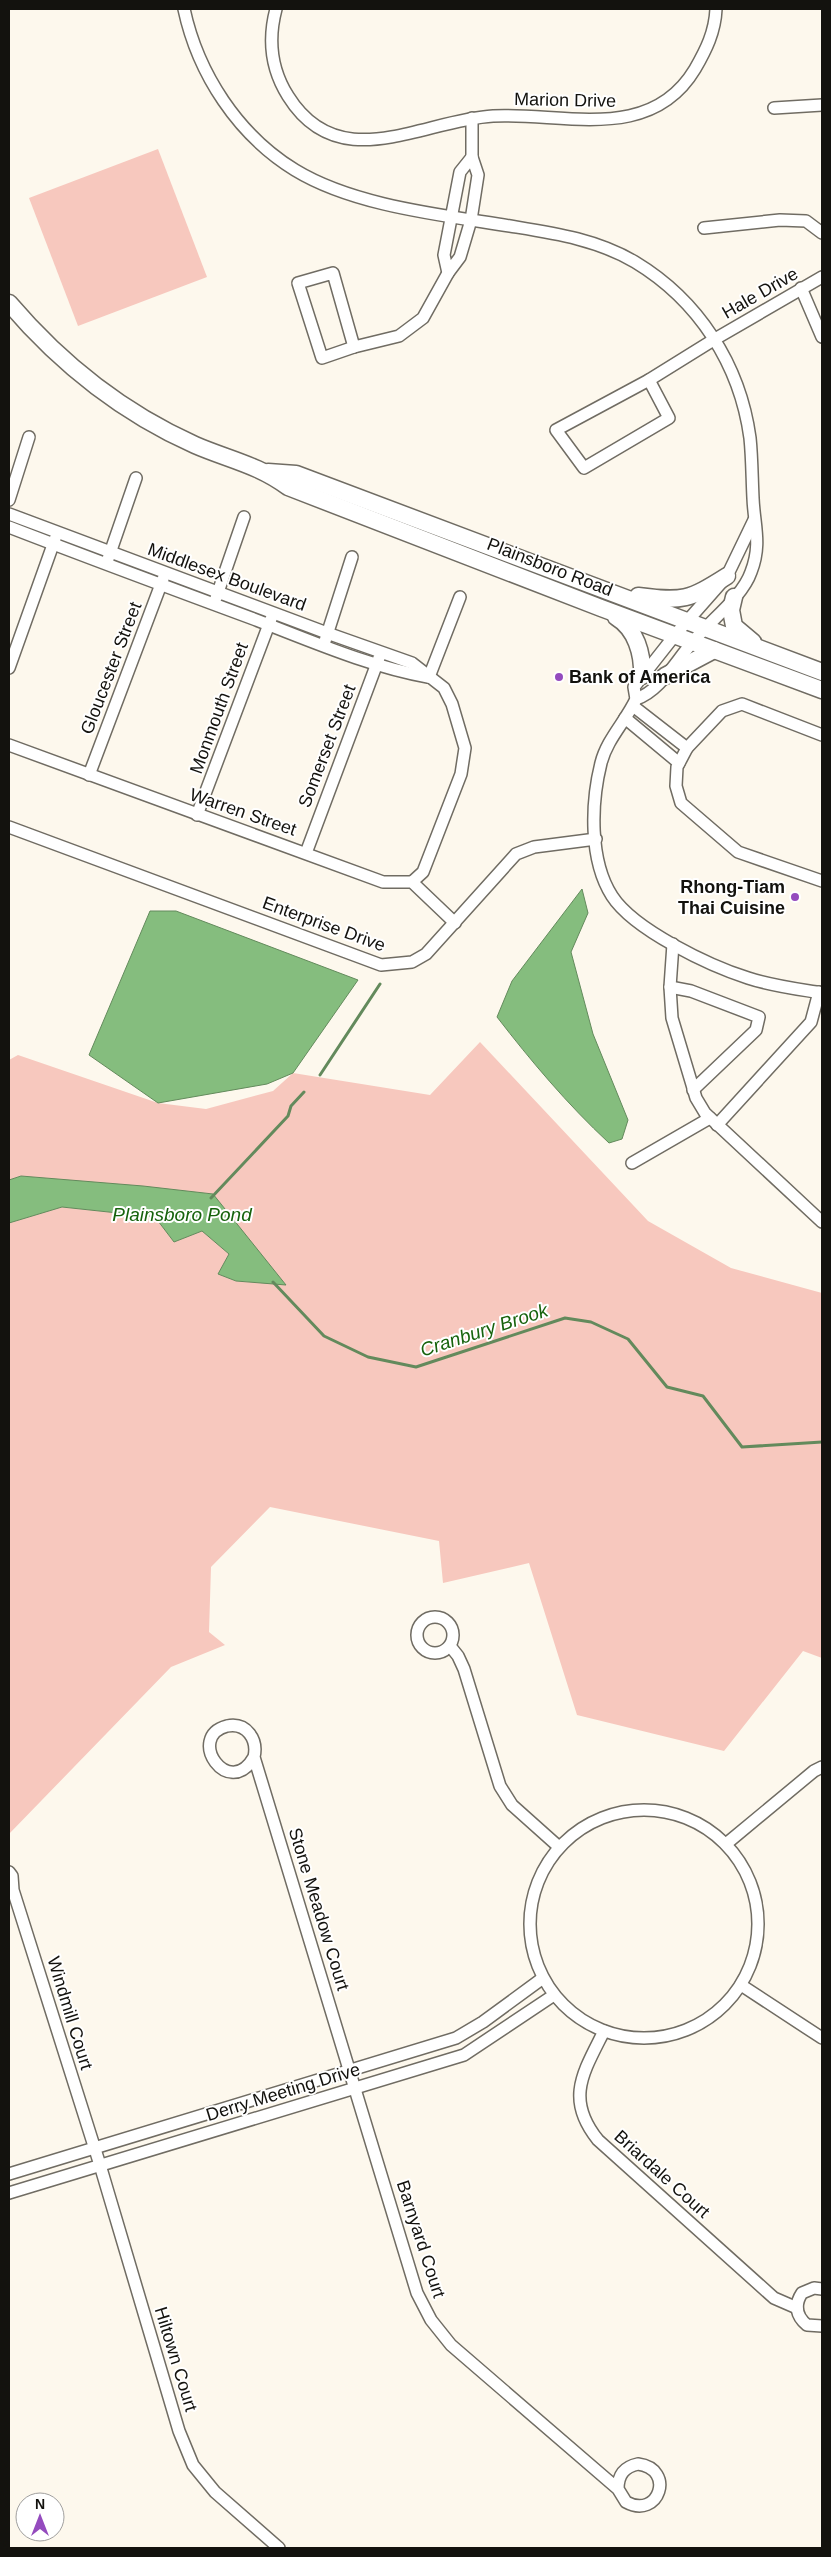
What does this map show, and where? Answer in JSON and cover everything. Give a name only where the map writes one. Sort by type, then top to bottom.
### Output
[{"type":"street","points":[[184,9],[190,34],[217,93],[236,119],[276,157],[295,170],[345,194],[471,220],[569,235],[604,247],[634,262],[676,292],[715,338],[739,393],[750,437],[754,520],[758,533],[754,564],[743,588],[692,642],[649,695],[634,703],[607,747],[601,762],[596,797],[596,840],[603,878],[613,897],[630,915],[673,944],[707,962],[748,978],[820,993],[811,1022],[714,1121],[632,1162]]},
{"type":"street","name":"Marion Drive","points":[[276,9],[271,30],[272,53],[278,80],[295,108],[329,133],[363,141],[383,140],[472,118],[494,116],[576,121],[625,118],[663,102],[689,79],[709,46],[716,9]]},
{"type":"street","points":[[774,108],[822,105]]},
{"type":"street","points":[[354,347],[333,273],[298,283],[322,358],[354,347],[399,336],[423,318],[448,273],[460,257],[471,220],[478,175],[472,156],[472,118]]},
{"type":"street","points":[[448,273],[444,255],[460,172],[472,156]]},
{"type":"street","points":[[704,228],[780,220],[806,221],[822,233]]},
{"type":"street","name":"Hale Drive","points":[[648,380],[669,418],[584,468],[556,430],[648,380],[715,338],[822,277]]},
{"type":"street","points":[[802,288],[822,337]]},
{"type":"street","name":"Plainsboro Road","points":[[9,303],[40,340],[69,365],[139,417],[195,445],[268,472],[296,474],[822,672]]},
{"type":"street","points":[[9,500],[30,437]]},
{"type":"street","name":"Plainsboro Road","points":[[268,472],[288,487],[601,608],[822,690]]},
{"type":"street","points":[[106,565],[136,478]]},
{"type":"street","name":"Middlesex Boulevard","points":[[9,514],[412,663],[444,688],[452,704],[465,748],[461,774],[423,872],[412,882]]},
{"type":"street","points":[[214,604],[244,517]]},
{"type":"street","points":[[687,748],[634,703],[634,687],[675,635],[727,576],[754,520]]},
{"type":"street","name":"Middlesex Boulevard","points":[[9,527],[161,586],[323,645],[405,673],[429,677]]},
{"type":"street","points":[[9,668],[57,532]]},
{"type":"street","points":[[323,645],[352,557]]},
{"type":"street","name":"Gloucester Street","points":[[89,775],[166,573]]},
{"type":"street","points":[[598,587],[637,596],[671,600],[696,596],[727,576]]},
{"type":"street","points":[[429,677],[460,597]]},
{"type":"street","points":[[734,597],[732,610],[734,626],[762,650]]},
{"type":"street","points":[[601,608],[623,621],[636,639],[642,661],[642,676]]},
{"type":"street","name":"Monmouth Street","points":[[198,815],[273,613]]},
{"type":"street","points":[[665,676],[714,650]]},
{"type":"street","name":"Somerset Street","points":[[306,853],[381,652]]},
{"type":"street","points":[[822,735],[742,704],[722,711],[687,748],[679,763],[676,786],[681,802],[738,852],[822,881]]},
{"type":"street","points":[[625,718],[679,763]]},
{"type":"street","name":"Warren Street","points":[[9,745],[383,882],[412,882]]},
{"type":"street","name":"Enterprise Drive","points":[[9,827],[381,965],[412,962],[426,954],[516,854],[534,847],[596,840]]},
{"type":"street","points":[[412,882],[455,923]]},
{"type":"street","points":[[673,944],[670,987],[672,1018],[696,1098],[714,1121],[822,1222]]},
{"type":"street","points":[[670,987],[691,991],[758,1017],[756,1030],[693,1090]]},
{"type":"street","points":[[450,1646],[458,1656],[464,1669],[500,1786],[512,1806],[559,1847]]},
{"type":"street","name":"Stone Meadow Court","points":[[254,1757],[245,1769],[237,1772],[221,1769],[210,1754],[212,1738],[223,1728],[238,1726],[251,1734],[255,1742],[254,1757],[350,2070]]},
{"type":"street","points":[[726,1844],[814,1771],[822,1767]]},
{"type":"street","points":[[660,1811],[696,1822],[726,1844],[744,1868],[756,1897],[758,1935],[754,1958],[741,1985],[721,2009],[695,2026],[680,2032],[666,2036],[634,2038],[604,2031],[577,2017],[554,1996],[543,1978],[531,1946],[530,1910],[540,1877],[559,1847],[588,1824],[623,1812],[660,1811]]},
{"type":"street","name":"Windmill Court","points":[[9,1872],[14,1883],[11,1894],[94,2148]]},
{"type":"street","name":"Derry Meeting Drive","points":[[9,2174],[456,2038],[483,2022],[543,1978]]},
{"type":"street","points":[[741,1985],[822,2038]]},
{"type":"street","name":"Derry Meeting Drive","points":[[9,2193],[464,2055],[554,1996]]},
{"type":"street","name":"Briardale Court","points":[[604,2031],[584,2072],[578,2092],[580,2108],[587,2126],[598,2140],[774,2298],[796,2308],[798,2315],[808,2325],[822,2326]]},
{"type":"street","name":"Barnyard Court","points":[[350,2070],[417,2293],[431,2320],[451,2345],[618,2490]]},
{"type":"street","name":"Hiltown Court","points":[[94,2148],[179,2431],[194,2465],[215,2492],[279,2548]]},
{"type":"street","points":[[796,2308],[802,2294],[814,2288],[822,2289]]},
{"type":"shaded area","points":[[158,149],[207,277],[78,326],[29,198]]},
{"type":"shaded area","points":[[480,1042],[648,1221],[731,1268],[822,1293],[822,1658],[803,1651],[724,1751],[577,1715],[529,1563],[443,1583],[439,1541],[270,1507],[211,1567],[209,1632],[225,1645],[171,1667],[9,1834],[9,1223],[62,1207],[155,1217],[174,1242],[202,1231],[229,1254],[218,1274],[236,1281],[285,1284],[213,1194],[21,1176],[9,1180],[9,1060],[18,1055],[158,1103],[206,1109],[273,1091],[293,1073],[430,1095]]},
{"type":"water","points":[[582,889],[588,913],[571,952],[593,1034],[628,1120],[622,1139],[609,1143],[550,1082],[497,1017],[512,981]]},
{"type":"water","points":[[150,911],[176,911],[358,980],[293,1073],[267,1084],[158,1103],[89,1055]]},
{"type":"water","name":"Plainsboro Pond","points":[[21,1176],[213,1194],[286,1285],[236,1281],[218,1274],[229,1254],[202,1231],[174,1242],[155,1217],[62,1207],[9,1223],[9,1180]]},
{"type":"waterway","points":[[320,1075],[380,984]]},
{"type":"waterway","points":[[211,1198],[288,1116],[291,1106],[304,1092]]},
{"type":"waterway","name":"Cranbury Brook","points":[[273,1282],[324,1336],[368,1357],[416,1367],[565,1318],[591,1322],[628,1339],[667,1387],[703,1396],[742,1447],[822,1442]]},
{"type":"place","name":"Bank of America","points":[[559,677]]},
{"type":"place","name":"Rhong-Tiam Thai Cuisine","points":[[795,897]]}]
